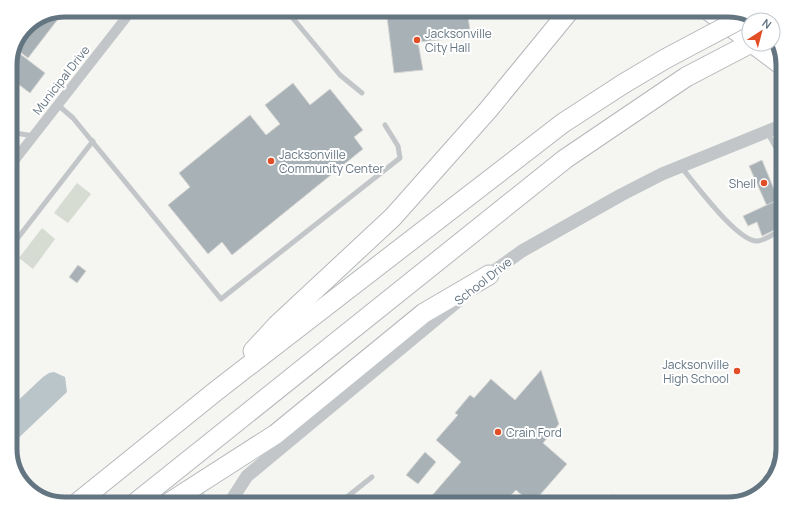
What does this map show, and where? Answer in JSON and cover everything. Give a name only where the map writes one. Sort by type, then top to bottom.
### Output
[{"type":"highway","points":[[216,391],[277,325],[393,217],[488,110],[564,17]]},
{"type":"highway","points":[[85,497],[216,391],[563,123],[665,59],[740,19]]},
{"type":"highway","points":[[143,497],[565,159],[686,77],[741,48]]},
{"type":"highway","points":[[178,497],[276,434],[424,313],[489,275]]},
{"type":"main road","points":[[715,17],[741,36]]},
{"type":"main road","points":[[762,52],[776,63]]},
{"type":"street","name":"Municipal Drive","points":[[17,157],[127,17]]},
{"type":"street","name":"School Drive","points":[[234,497],[247,476],[489,275],[522,251],[556,230],[621,195],[682,167],[776,128]]},
{"type":"lane","points":[[292,17],[340,75],[362,93]]},
{"type":"lane","points":[[58,105],[74,118],[221,299],[400,158],[398,146],[385,125]]},
{"type":"lane","points":[[767,132],[776,148]]},
{"type":"lane","points":[[17,133],[33,136]]},
{"type":"lane","points":[[17,239],[93,141]]},
{"type":"lane","points":[[682,167],[726,221],[748,240],[758,241],[776,232]]},
{"type":"lane","points":[[347,497],[372,477]]},
{"type":"shaded area","points":[[77,183],[91,194],[68,223],[54,213]]},
{"type":"shaded area","points":[[42,228],[55,239],[33,269],[19,258]]},
{"type":"shaded area","points":[[54,372],[65,377],[67,392],[17,439],[17,401],[49,373]]},
{"type":"shaded area","points":[[197,484],[207,497],[178,497]]},
{"type":"building","points":[[60,17],[28,58],[19,52],[27,36],[41,23]]},
{"type":"building","name":"Jacksonville City Hall","points":[[387,17],[468,17],[471,37],[418,42],[423,70],[394,73]]},
{"type":"building","points":[[19,53],[45,73],[30,93],[17,83],[17,62]]},
{"type":"building","name":"Jacksonville Community Center","points":[[293,83],[310,105],[330,89],[363,130],[354,137],[363,149],[232,255],[222,242],[208,254],[168,205],[190,187],[179,173],[250,115],[266,135],[280,124],[265,105]]},
{"type":"building","name":"Shell","points":[[762,160],[776,194],[776,200],[767,206],[749,166]]},
{"type":"building","points":[[776,201],[776,229],[762,236],[757,222],[748,226],[743,216]]},
{"type":"building","points":[[78,265],[86,271],[77,283],[69,277]]},
{"type":"building","name":"Crain Ford","points":[[541,370],[559,424],[543,443],[567,464],[538,497],[524,497],[516,490],[510,497],[431,497],[461,462],[436,440],[458,415],[455,413],[470,395],[474,398],[491,379],[515,400]]},
{"type":"building","points":[[425,452],[436,462],[418,484],[406,475]]},
{"type":"place","name":"Jacksonville City Hall","points":[[417,40]]},
{"type":"place","name":"Jacksonville Community Center","points":[[271,161]]},
{"type":"place","name":"Shell","points":[[764,183]]},
{"type":"place","name":"Jacksonville High School","points":[[737,371]]},
{"type":"place","name":"Crain Ford","points":[[498,432]]}]
